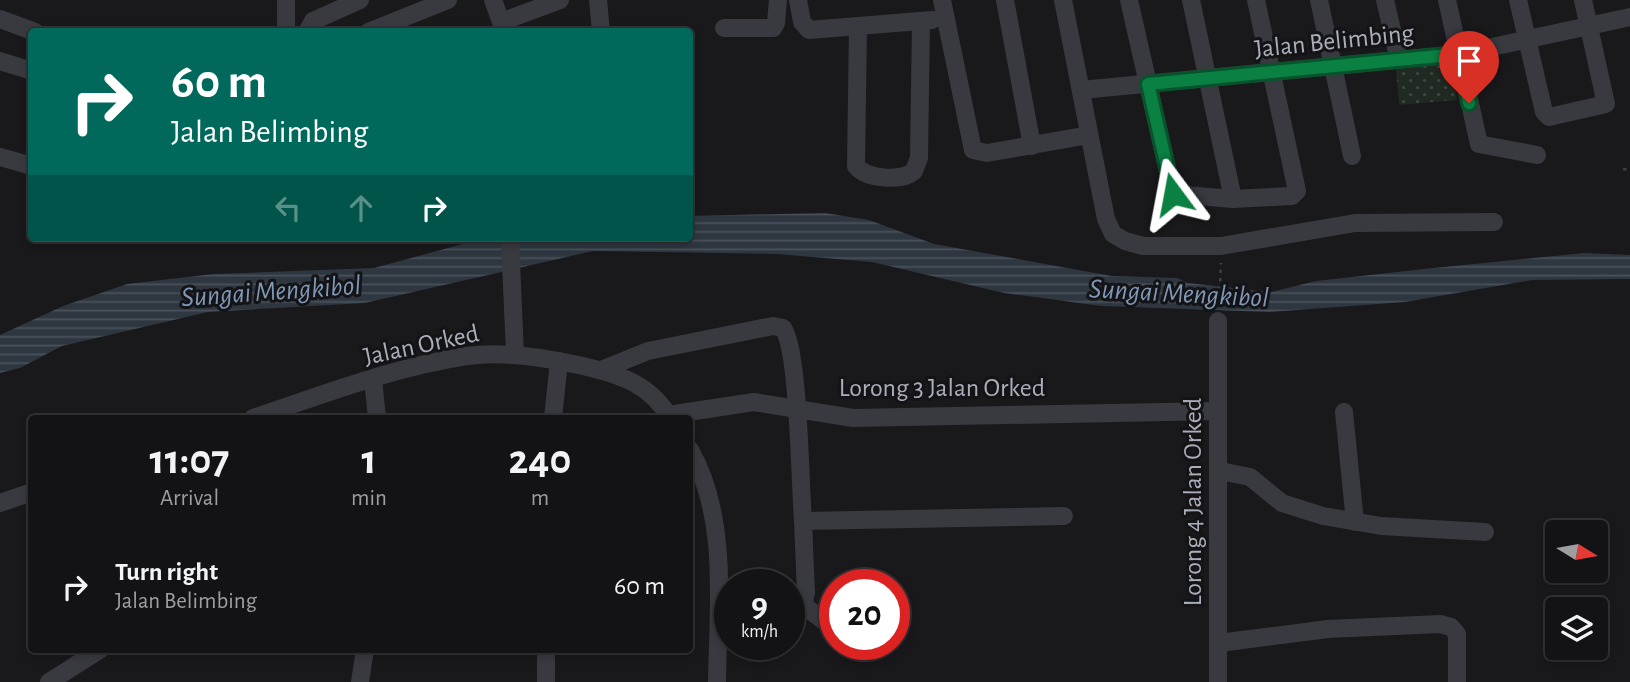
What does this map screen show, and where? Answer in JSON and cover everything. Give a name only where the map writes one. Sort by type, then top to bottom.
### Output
[{"type":"street","points":[[286,0],[286,28]]},
{"type":"street","points":[[377,28],[448,0]]},
{"type":"street","points":[[493,0],[501,22],[560,0]]},
{"type":"street","points":[[598,0],[601,28]]},
{"type":"street","points":[[724,28],[772,28],[776,23],[778,0]]},
{"type":"street","points":[[799,0],[802,22],[809,30],[946,18]]},
{"type":"street","points":[[942,0],[973,150],[987,153],[1089,135]]},
{"type":"street","points":[[1005,0],[1032,146]]},
{"type":"street","points":[[1063,0],[1106,219],[1113,234],[1135,245],[1221,254],[1308,230],[1399,221],[1494,222]]},
{"type":"street","points":[[1129,0],[1173,194],[1233,199],[1292,196],[1297,191],[1274,72],[1256,0]]},
{"type":"street","points":[[1191,0],[1233,199]]},
{"type":"street","points":[[1319,0],[1352,156]]},
{"type":"street","points":[[1385,0],[1399,60]]},
{"type":"street","points":[[1447,0],[1473,127],[1479,144],[1537,155]]},
{"type":"street","points":[[1518,0],[1544,112],[1549,117],[1606,104],[1583,0]]},
{"type":"street","points":[[309,28],[313,21],[357,1],[366,28]]},
{"type":"street","name":"Jalan Belimbing","points":[[1081,90],[1460,54],[1589,28],[1630,16]]},
{"type":"street","points":[[0,19],[28,29]]},
{"type":"street","points":[[858,26],[856,166],[866,173],[901,178],[914,171],[919,158],[921,21]]},
{"type":"street","points":[[0,61],[28,70]]},
{"type":"street","points":[[0,157],[28,165]]},
{"type":"street","points":[[510,242],[515,355]]},
{"type":"street","name":"Lorong 4 Jalan Orked","points":[[1218,321],[1218,682]]},
{"type":"street","points":[[601,370],[648,351],[773,326],[783,328],[797,407],[805,595]]},
{"type":"street","name":"Jalan Orked","points":[[262,415],[373,379],[468,356],[515,355],[601,370],[640,384],[657,398],[668,415]]},
{"type":"street","points":[[553,415],[559,361]]},
{"type":"street","points":[[373,379],[377,415]]},
{"type":"street","name":"Lorong 3 Jalan Orked","points":[[675,415],[754,402],[853,418],[1218,411]]},
{"type":"street","points":[[1344,412],[1355,522]]},
{"type":"street","points":[[693,458],[707,495],[719,569]]},
{"type":"street","points":[[1220,471],[1250,477],[1283,503],[1355,522],[1485,532]]},
{"type":"street","points":[[0,503],[28,493]]},
{"type":"street","points":[[803,521],[1064,516]]},
{"type":"street","points":[[1219,643],[1328,629],[1440,624],[1451,627],[1457,634],[1457,682]]},
{"type":"street","points":[[50,682],[95,653]]},
{"type":"street","points":[[360,682],[364,653]]},
{"type":"street","points":[[546,653],[546,682]]},
{"type":"street","points":[[717,682],[719,660]]},
{"type":"path","points":[[1623,169],[1630,170]]},
{"type":"path","points":[[1218,321],[1221,254]]},
{"type":"shaded area","points":[[1454,63],[1457,100],[1399,105],[1396,69]]},
{"type":"water","name":"Sungai Mengkibol","points":[[825,213],[869,220],[934,244],[1112,276],[1177,278],[1188,283],[1271,292],[1316,281],[1584,253],[1630,255],[1630,279],[1532,280],[1405,302],[1270,312],[1101,306],[1004,293],[872,262],[777,254],[593,251],[365,303],[208,312],[62,346],[20,368],[0,373],[0,335],[63,306],[127,284],[213,274],[374,268],[470,242],[693,242],[693,216]]},
{"type":"route","points":[[1173,194],[1148,84],[1460,54],[1469,103]]}]
